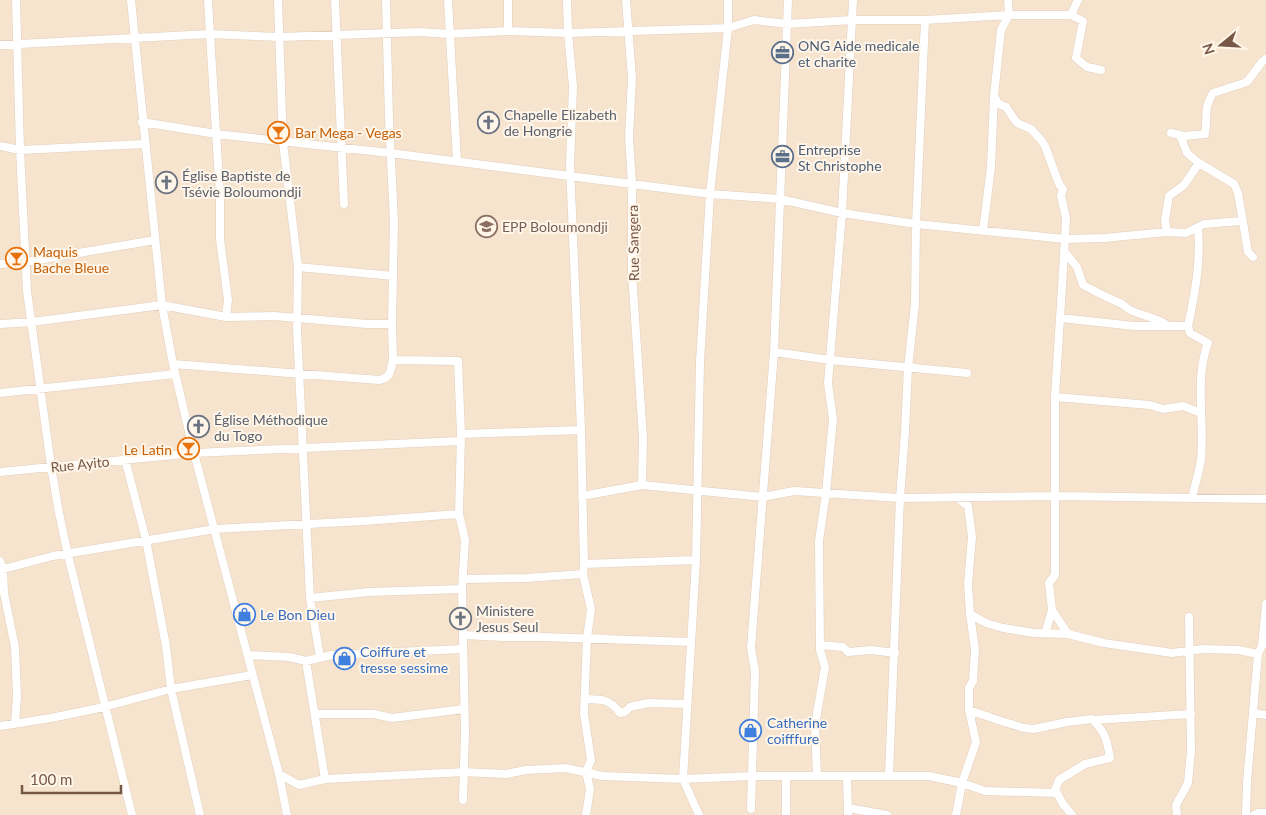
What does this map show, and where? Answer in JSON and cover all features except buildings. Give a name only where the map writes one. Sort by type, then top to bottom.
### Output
[{"type":"street","points":[[16,0],[20,150],[26,262],[51,466],[68,555],[132,815]]},
{"type":"street","points":[[131,0],[144,144],[162,305],[173,364],[194,454],[279,774],[287,815]]},
{"type":"street","points":[[208,0],[220,196],[220,239],[228,300],[226,317]]},
{"type":"street","points":[[278,0],[284,143],[298,267],[299,375],[308,523],[310,598],[320,657]]},
{"type":"street","points":[[335,0],[344,204]]},
{"type":"street","points":[[173,364],[299,375],[386,379],[389,376],[393,360],[394,222],[390,153],[386,0]]},
{"type":"street","points":[[448,0],[456,161]]},
{"type":"street","points":[[508,0],[508,31]]},
{"type":"street","points":[[567,0],[573,86],[570,176],[581,430],[583,574],[591,609],[587,638],[584,714],[591,760],[586,772],[590,789],[586,815]]},
{"type":"street","name":"Rue Sangera","points":[[626,0],[632,78],[629,136],[632,183],[632,273],[642,438],[642,485]]},
{"type":"street","points":[[699,815],[683,779],[696,560],[700,362],[710,194],[728,28],[728,0]]},
{"type":"street","points":[[751,809],[755,671],[751,648],[774,352],[788,0]]},
{"type":"street","points":[[817,776],[815,725],[825,667],[820,650],[819,541],[833,419],[828,384],[842,213],[853,0]]},
{"type":"street","points":[[984,231],[991,167],[994,96],[1001,30],[1009,16],[1008,0]]},
{"type":"street","points":[[1071,15],[1078,0]]},
{"type":"street","points":[[0,45],[210,34],[280,37],[420,32],[449,34],[508,31],[568,33],[728,28],[754,20],[787,24],[852,20],[925,20],[1071,15],[1083,21],[1076,58],[1087,67],[1101,70]]},
{"type":"street","points":[[889,776],[900,498],[908,368],[915,304],[916,224],[925,20]]},
{"type":"street","points":[[1171,133],[1180,135],[1205,134],[1207,121],[1205,110],[1213,92],[1247,82],[1266,59]]},
{"type":"street","points":[[994,96],[999,104],[1006,107],[1017,123],[1031,129],[1045,146],[1058,184],[1063,189],[1061,196],[1066,218],[1056,398],[1054,575],[1049,583],[1052,610],[1045,634]]},
{"type":"street","points":[[142,122],[284,143],[390,153],[710,194],[780,199],[842,213],[916,224],[1065,239],[1186,232],[1198,229],[1204,224],[1242,221]]},
{"type":"street","points":[[1180,135],[1187,153],[1199,163],[1234,184],[1238,193],[1248,252],[1253,257]]},
{"type":"street","points":[[0,146],[20,150],[144,144]]},
{"type":"street","points":[[1168,232],[1165,220],[1169,196],[1184,185],[1199,163]]},
{"type":"street","points":[[1192,498],[1201,459],[1200,393],[1203,358],[1208,343],[1190,332],[1188,326],[1197,281],[1200,249],[1198,229]]},
{"type":"street","points":[[0,264],[26,262],[155,240]]},
{"type":"street","points":[[1064,251],[1076,267],[1084,285],[1129,309],[1160,320],[1167,325]]},
{"type":"street","points":[[298,267],[393,276]]},
{"type":"street","points":[[0,324],[32,322],[162,305],[226,317],[274,316],[367,324],[392,324]]},
{"type":"street","points":[[1061,318],[1134,326],[1188,326]]},
{"type":"street","points":[[774,352],[830,360],[967,373]]},
{"type":"street","points":[[393,360],[458,361],[461,437],[459,514],[465,540],[462,589],[464,635],[463,800]]},
{"type":"street","points":[[0,393],[175,374]]},
{"type":"street","points":[[1056,398],[1150,405],[1163,409],[1183,406],[1201,413]]},
{"type":"street","name":"Rue Ayito","points":[[0,472],[194,454],[581,430]]},
{"type":"street","points":[[125,459],[146,540],[166,646],[171,689],[200,815]]},
{"type":"street","points":[[582,496],[642,485],[763,497],[794,490],[900,498],[1054,496],[1266,499]]},
{"type":"street","points":[[956,497],[968,506],[972,537],[968,584],[975,650],[973,680],[970,688],[970,710],[976,742],[962,783],[956,815]]},
{"type":"street","points":[[2,570],[53,556],[215,529],[459,514]]},
{"type":"street","points":[[584,564],[696,560]]},
{"type":"street","points":[[0,561],[4,593],[15,647],[17,696],[15,724]]},
{"type":"street","points":[[464,579],[526,578],[583,574]]},
{"type":"street","points":[[310,598],[369,592],[462,589]]},
{"type":"street","points":[[1246,815],[1258,654],[1264,646],[1266,604]]},
{"type":"street","points":[[1052,610],[1068,634]]},
{"type":"street","points":[[970,614],[986,623],[1003,628],[1045,634],[1068,634],[1104,643],[1172,653],[1238,650],[1258,654]]},
{"type":"street","points":[[1177,815],[1176,805],[1188,783],[1191,751],[1189,617]]},
{"type":"street","points":[[464,635],[691,642]]},
{"type":"street","points":[[820,645],[843,647],[848,652],[872,650],[895,653]]},
{"type":"street","points":[[248,655],[289,657],[306,661],[320,657],[463,650]]},
{"type":"street","points":[[306,661],[326,779]]},
{"type":"street","points":[[0,726],[104,707],[171,689],[252,675]]},
{"type":"street","points":[[586,699],[602,698],[614,704],[620,712],[625,712],[630,707],[648,703],[687,704]]},
{"type":"street","points":[[316,714],[374,714],[392,718],[464,709]]},
{"type":"street","points":[[970,710],[1024,728],[1034,729],[1092,718],[1093,720],[1191,714]]},
{"type":"street","points":[[1253,712],[1266,715]]},
{"type":"street","points":[[1054,792],[1059,780],[1085,764],[1110,758],[1101,728],[1093,720]]},
{"type":"street","points":[[279,774],[299,785],[326,779],[464,772],[506,774],[526,770],[566,768],[602,776],[683,779],[752,776],[929,776],[962,783],[985,791],[1054,792],[1057,793],[1062,804],[1072,815]]},
{"type":"street","points":[[786,776],[786,815]]},
{"type":"street","points":[[847,776],[848,811],[887,815]]},
{"type":"street","points":[[1254,815],[1266,813]]},
{"type":"shaded area","points":[[0,0],[1266,0],[1266,815],[0,815]]},
{"type":"place","name":"ONG Aide medicale et charite","points":[[782,53]]},
{"type":"place","name":"Chapelle Elizabeth de Hongrie","points":[[488,122]]},
{"type":"place","name":"Bar Mega - Vegas","points":[[279,132]]},
{"type":"place","name":"Entreprise St Christophe","points":[[782,157]]},
{"type":"place","name":"Église Baptiste de Tsévie Boloumondji","points":[[166,183]]},
{"type":"place","name":"EPP Boloumondji","points":[[486,226]]},
{"type":"place","name":"Maquis Bache Bleue","points":[[17,259]]},
{"type":"place","name":"Église Méthodique du Togo","points":[[198,427]]},
{"type":"place","name":"Le Latin","points":[[188,449]]},
{"type":"place","name":"Le Bon Dieu","points":[[244,614]]},
{"type":"place","name":"Ministere Jesus Seul","points":[[460,618]]},
{"type":"place","name":"Coiffure et tresse sessime","points":[[344,659]]},
{"type":"place","name":"Catherine coifffure","points":[[751,730]]}]
